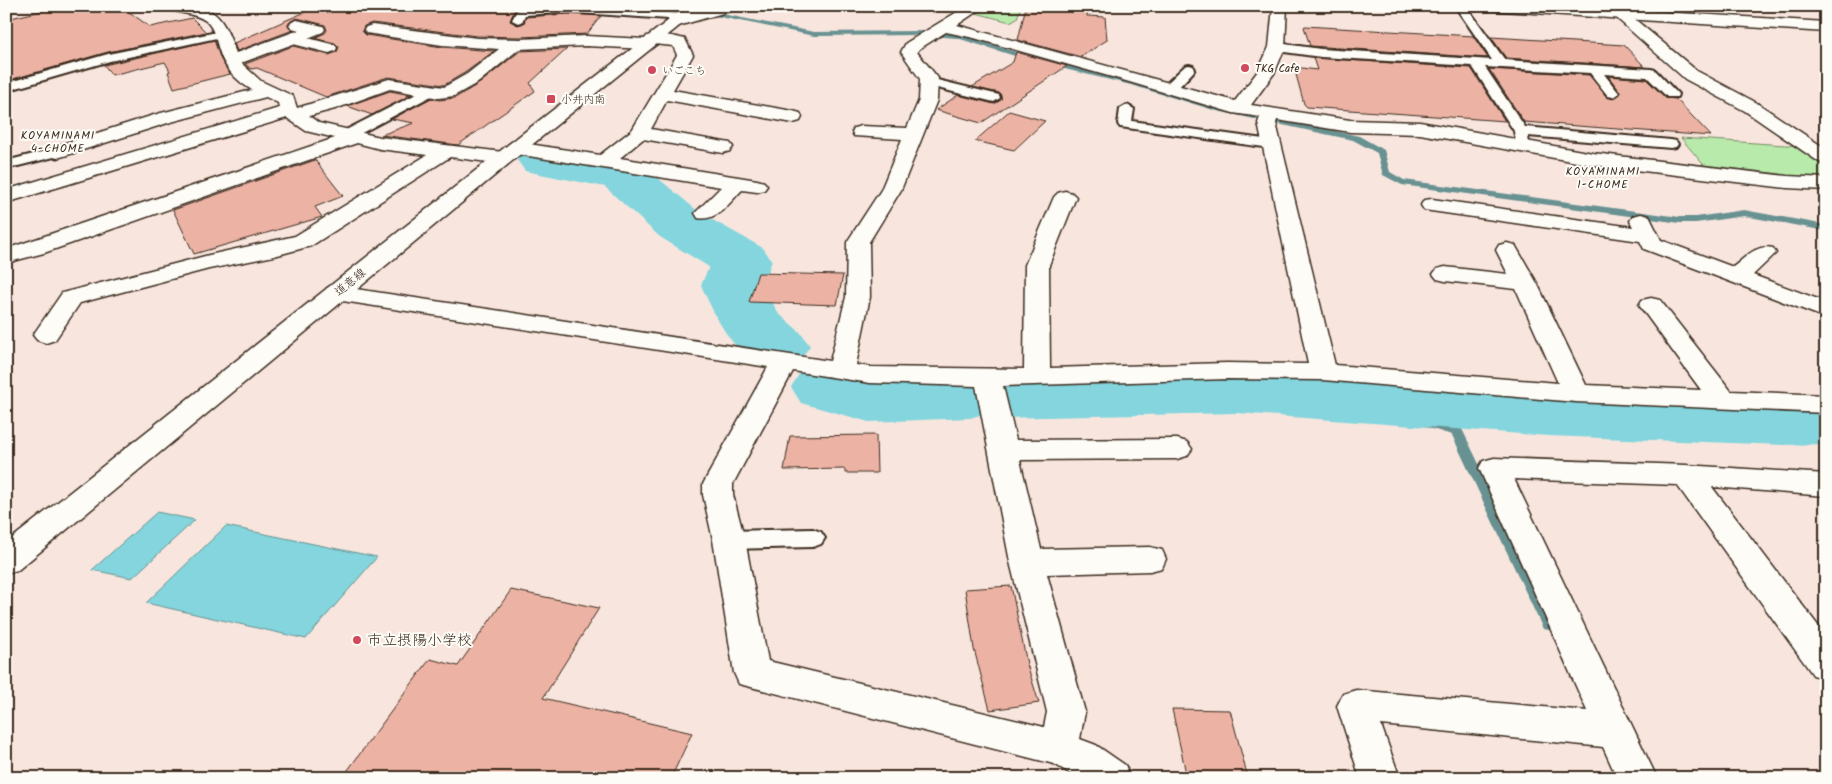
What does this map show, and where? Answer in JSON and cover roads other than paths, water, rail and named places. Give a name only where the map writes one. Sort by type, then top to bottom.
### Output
[{"type":"street","points":[[170,6],[208,16],[214,21],[222,34],[231,61],[253,84],[287,100],[291,112],[312,127],[380,143],[447,151],[509,153],[689,169],[747,185],[706,213]]},
{"type":"street","points":[[686,15],[732,6]]},
{"type":"street","points":[[841,371],[858,297],[858,242],[891,190],[928,100],[929,78],[909,52],[912,46],[978,6]]},
{"type":"street","points":[[1239,109],[1266,72],[1277,47],[1280,6]]},
{"type":"street","points":[[1486,6],[1615,10],[1826,27]]},
{"type":"street","points":[[1615,10],[1691,75],[1751,107],[1826,158]]},
{"type":"street","name":"道意線","points":[[6,561],[509,153],[686,15]]},
{"type":"street","points":[[944,27],[977,34],[1239,109],[1350,126],[1420,128],[1521,139],[1593,159],[1786,182],[1826,184]]},
{"type":"street","points":[[372,30],[449,41],[515,44],[565,41],[679,42],[685,55],[664,94],[639,134],[605,161]]},
{"type":"street","points":[[231,61],[295,32],[329,48]]},
{"type":"street","points":[[6,197],[291,112],[329,105],[389,84],[448,92],[473,78],[515,44]]},
{"type":"street","points":[[57,152],[164,118],[270,91]]},
{"type":"street","points":[[664,94],[784,112]]},
{"type":"street","points":[[1271,114],[1267,123],[1271,144],[1323,372]]},
{"type":"street","points":[[861,132],[915,134]]},
{"type":"street","points":[[639,134],[723,147]]},
{"type":"street","points":[[6,256],[36,248],[353,136]]},
{"type":"street","points":[[46,335],[72,298],[96,290],[209,262],[303,241],[447,151]]},
{"type":"street","points":[[1037,377],[1037,266],[1065,197]]},
{"type":"street","points":[[1432,205],[1644,227],[1652,244],[1826,311]]},
{"type":"street","points":[[1507,250],[1525,283],[1576,393]]},
{"type":"street","points":[[1736,277],[1765,253]]},
{"type":"street","points":[[1445,274],[1525,283]]},
{"type":"street","points":[[336,293],[870,375],[988,378],[1227,371],[1323,372],[1576,393],[1826,404]]},
{"type":"street","points":[[1651,305],[1723,400]]},
{"type":"street","points":[[784,363],[718,484],[718,495],[729,540],[752,674],[1059,748],[1082,758],[1111,778]]},
{"type":"street","points":[[988,378],[1027,562],[1066,712],[1059,748]]},
{"type":"street","points":[[1003,450],[1177,449]]},
{"type":"street","points":[[1637,778],[1494,468],[1686,475],[1826,485]]},
{"type":"street","points":[[1686,475],[1826,664]]},
{"type":"street","points":[[1027,562],[1150,559]]},
{"type":"street","points":[[1380,778],[1356,706],[1615,730]]},
{"type":"lane","points":[[1460,6],[1500,64]]},
{"type":"lane","points":[[518,20],[520,12],[567,9],[686,15]]},
{"type":"lane","points":[[6,87],[108,58],[222,34]]},
{"type":"lane","points":[[1277,47],[1321,53],[1651,73],[1672,94]]},
{"type":"lane","points":[[1476,62],[1521,139],[1671,144]]},
{"type":"lane","points":[[1170,88],[1189,69]]},
{"type":"lane","points":[[1593,69],[1613,93]]},
{"type":"lane","points":[[929,82],[994,98]]},
{"type":"lane","points":[[353,136],[430,91]]},
{"type":"lane","points":[[1127,108],[1125,124],[1271,144]]},
{"type":"lane","points":[[6,165],[57,152]]},
{"type":"lane","points":[[729,540],[814,538]]},
{"type":"water","points":[[157,512],[195,520],[132,578],[92,570]]},
{"type":"water","points":[[226,526],[377,557],[306,639],[146,603]]},
{"type":"waterway","points":[[717,15],[814,34],[918,33],[958,36],[1031,58]]},
{"type":"waterway","points":[[1051,63],[1134,83],[1217,109],[1356,138],[1381,152],[1386,173],[1402,182],[1680,220],[1696,220],[1744,213],[1826,228]]},
{"type":"waterway","points":[[543,160],[622,175],[680,225],[742,261],[732,285],[751,323],[776,346]]},
{"type":"waterway","points":[[826,387],[869,399],[970,395]]},
{"type":"waterway","points":[[1003,395],[1237,391],[1549,412],[1783,421],[1826,420]]},
{"type":"waterway","points":[[1356,398],[1377,408],[1457,432],[1549,624]]},
{"type":"place","name":"TKG Cafe","points":[[1245,68]]},
{"type":"place","name":"いごこち","points":[[652,70]]},
{"type":"place","name":"小井内南","points":[[551,99]]},
{"type":"place","name":"市立摂陽小学校","points":[[357,640]]},
{"type":"district","name":"KOYAMINAMI 4-CHOME","points":[[58,141]]},
{"type":"district","name":"KOYAMINAMI 1-CHOME","points":[[1603,177]]}]
